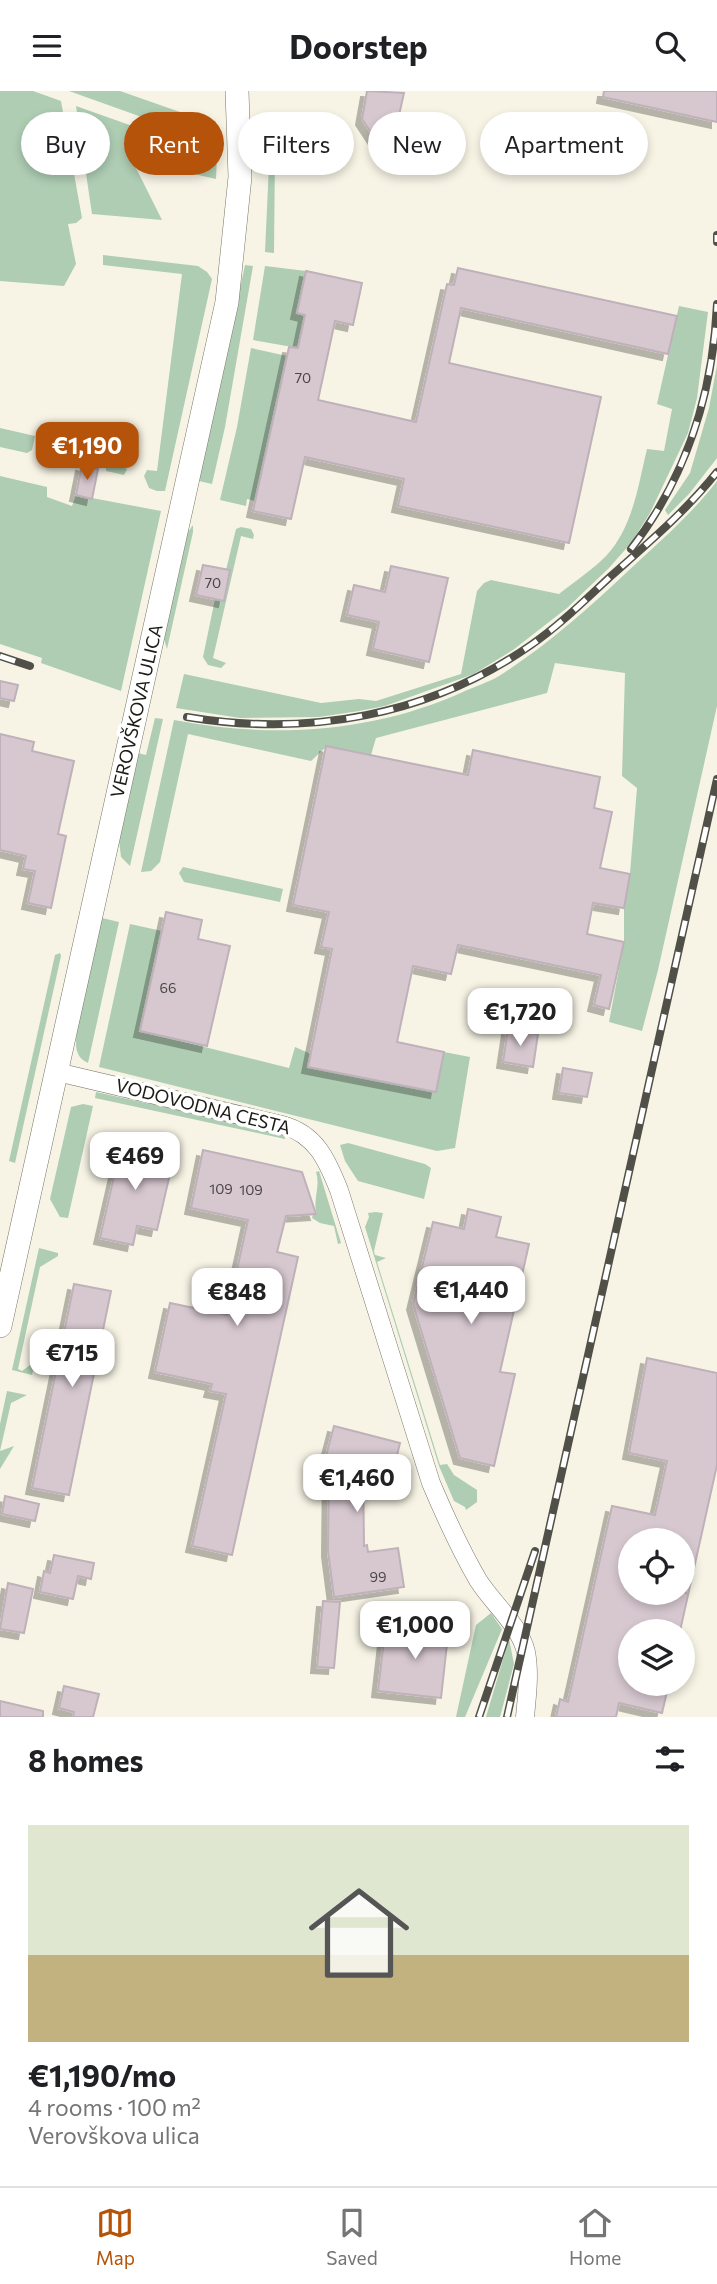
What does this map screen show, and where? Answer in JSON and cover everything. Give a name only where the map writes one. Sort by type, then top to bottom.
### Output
[{"type":"street","name":"VEROVŠKOVA ULICA","points":[[0,1326],[227,302],[240,177],[237,91]]},
{"type":"street","name":"VODOVODNA CESTA","points":[[57,1072],[282,1125],[298,1130],[317,1145],[328,1162],[339,1190],[431,1483],[470,1565],[523,1644],[527,1663],[525,1717]]},
{"type":"green space","points":[[0,91],[33,91],[61,101],[63,112],[21,112],[21,175],[74,175],[82,218],[76,223],[68,224],[76,264],[64,286],[0,281]]},
{"type":"green space","points":[[69,91],[120,91],[180,112],[128,112]]},
{"type":"green space","points":[[76,106],[93,112],[77,112]]},
{"type":"green space","points":[[110,118],[124,123],[124,175],[140,175],[162,220],[92,214],[86,175],[110,175]]},
{"type":"green space","points":[[198,175],[216,175],[216,179]]},
{"type":"green space","points":[[269,175],[275,175],[274,253],[265,252]]},
{"type":"green space","points":[[103,255],[198,266],[212,279],[165,491],[149,488],[144,476],[147,470],[157,471],[182,274],[103,265]]},
{"type":"green space","points":[[245,265],[253,266],[225,427],[212,484],[199,481]]},
{"type":"green space","points":[[265,266],[306,271],[297,312],[305,315],[298,348],[253,340]]},
{"type":"green space","points":[[679,306],[708,312],[697,398],[688,433],[650,513],[631,543],[567,608],[513,650],[474,674],[385,706],[319,717],[240,718],[176,708],[184,674],[321,703],[359,699],[376,701],[461,674],[477,591],[484,583],[491,580],[559,594],[606,556],[623,532],[633,505],[647,449],[664,451],[672,409],[657,404]]},
{"type":"green space","points":[[251,348],[287,356],[255,501],[247,499],[246,506],[220,500]]},
{"type":"green space","points":[[717,365],[717,458],[689,494],[668,515],[665,510],[690,473],[709,408]]},
{"type":"green space","points":[[0,428],[35,436],[32,450],[27,453],[0,447]]},
{"type":"green space","points":[[46,431],[118,437],[115,464],[127,469],[124,475],[106,471],[106,462],[91,460],[89,467],[48,458]]},
{"type":"green space","points":[[0,476],[47,487],[47,497],[72,506],[76,495],[161,511],[121,691],[41,663],[42,658],[0,644]]},
{"type":"green space","points":[[717,481],[717,706],[642,1031],[609,1022],[624,942],[624,908],[630,873],[637,788],[622,776],[625,673],[555,663],[547,693],[376,738],[371,755],[327,746],[311,761],[188,734],[160,862],[151,871],[141,872],[174,720],[211,726],[285,730],[359,724],[430,705],[487,682],[550,640],[581,614],[674,528]]},
{"type":"green space","points":[[193,525],[167,649],[164,639],[188,532]]},
{"type":"green space","points":[[236,529],[251,529],[254,535],[253,539],[241,536],[213,658],[226,663],[221,668],[208,665],[203,657],[215,599],[224,601],[230,571],[226,570]]},
{"type":"green space","points":[[155,718],[163,719],[130,866],[121,857],[119,840],[138,753],[146,755]]},
{"type":"green space","points":[[183,867],[283,889],[280,902],[184,882],[179,873]]},
{"type":"green space","points":[[102,918],[119,922],[88,1063],[77,1051],[76,1041],[85,987]]},
{"type":"green space","points":[[130,924],[162,931],[140,1031],[289,1068],[295,1047],[311,1054],[309,1067],[436,1092],[444,1052],[470,1057],[455,1148],[437,1151],[99,1067]]},
{"type":"green space","points":[[60,953],[15,1163],[9,1161],[55,955]]},
{"type":"green space","points":[[96,1092],[269,1130],[285,1136],[285,1139],[95,1098]]},
{"type":"green space","points":[[83,1104],[93,1106],[68,1218],[60,1217],[50,1199],[71,1107]]},
{"type":"green space","points":[[348,1143],[431,1168],[424,1199],[358,1181],[345,1161],[340,1145]]},
{"type":"green space","points":[[319,1171],[341,1243],[338,1244],[334,1226],[312,1218],[313,1214],[317,1215],[316,1172]]},
{"type":"green space","points":[[368,1213],[383,1213],[375,1255],[386,1258],[377,1262],[440,1465],[447,1464],[454,1475],[477,1490],[477,1502],[466,1510],[454,1501],[439,1466],[365,1227]]},
{"type":"green space","points":[[39,1248],[58,1253],[58,1256],[40,1267],[18,1369],[22,1371],[30,1365],[34,1367],[32,1375],[12,1370]]},
{"type":"green space","points":[[7,1391],[27,1395],[11,1403],[0,1451],[0,1424]]},
{"type":"green space","points":[[14,1446],[0,1469],[0,1451]]},
{"type":"green space","points":[[491,1613],[502,1629],[465,1717],[456,1717],[476,1625]]},
{"type":"green space","points":[[509,1639],[514,1664],[500,1717],[486,1717]]},
{"type":"building","points":[[367,91],[404,93],[400,112],[368,112],[368,128],[362,119]]},
{"type":"building","points":[[604,91],[717,91],[717,122],[603,97]]},
{"type":"building","points":[[458,268],[677,316],[668,354],[461,308],[449,363],[601,397],[569,543],[398,506],[404,479],[305,457],[291,519],[253,511],[289,347],[298,348],[305,315],[297,313],[306,271],[362,283],[353,325],[335,321],[318,400],[416,422],[447,284],[454,285]]},
{"type":"building","points":[[82,465],[98,469],[92,499],[76,495]]},
{"type":"building","points":[[203,565],[230,570],[224,601],[196,595]]},
{"type":"building","points":[[391,566],[448,578],[429,662],[373,649],[379,622],[347,615],[354,585],[385,592]]},
{"type":"building","points":[[0,681],[18,685],[14,701],[0,698]]},
{"type":"building","points":[[0,734],[34,742],[32,751],[74,761],[58,834],[66,836],[51,908],[28,903],[35,871],[23,869],[26,856],[0,850]]},
{"type":"building","points":[[326,746],[468,775],[473,750],[600,777],[594,808],[612,812],[600,868],[630,874],[624,908],[593,903],[587,934],[624,942],[609,1009],[594,1005],[601,975],[458,945],[451,974],[413,966],[397,1042],[444,1052],[436,1092],[308,1067],[332,949],[321,947],[329,912],[293,905]]},
{"type":"building","points":[[166,912],[202,920],[198,939],[230,946],[207,1046],[140,1031]]},
{"type":"building","points":[[508,1029],[538,1034],[533,1067],[503,1062]]},
{"type":"building","points":[[563,1068],[592,1073],[587,1097],[559,1093]]},
{"type":"building","points":[[123,1137],[155,1144],[151,1160],[172,1165],[157,1230],[137,1226],[133,1245],[100,1238]]},
{"type":"building","points":[[203,1150],[302,1172],[316,1214],[286,1216],[277,1252],[298,1257],[232,1555],[192,1546],[226,1394],[210,1391],[212,1384],[155,1372],[170,1303],[227,1315],[248,1220],[191,1208]]},
{"type":"building","points":[[468,1209],[501,1217],[496,1237],[529,1244],[500,1372],[515,1374],[494,1466],[460,1458],[413,1304],[433,1222],[464,1229]]},
{"type":"building","points":[[74,1284],[111,1291],[69,1495],[32,1488]]},
{"type":"building","points":[[647,1358],[717,1373],[717,1465],[695,1564],[695,1528],[618,1528],[618,1605],[686,1605],[683,1619],[618,1619],[618,1696],[666,1696],[662,1713],[619,1703],[616,1717],[556,1717],[560,1699],[568,1702],[612,1506],[655,1515],[667,1461],[629,1453]]},
{"type":"building","points":[[334,1426],[400,1443],[392,1476],[363,1469],[364,1546],[367,1545],[368,1552],[398,1548],[404,1587],[334,1597],[328,1551],[329,1460],[325,1460]]},
{"type":"building","points":[[5,1496],[39,1504],[35,1521],[2,1514]]},
{"type":"building","points":[[54,1555],[94,1563],[91,1579],[78,1576],[73,1599],[40,1592],[44,1571],[50,1573]]},
{"type":"building","points":[[8,1583],[33,1589],[24,1633],[0,1629]]},
{"type":"building","points":[[323,1601],[340,1602],[334,1668],[317,1667]]},
{"type":"building","points":[[408,1622],[449,1626],[441,1698],[378,1691],[385,1631],[407,1634]]},
{"type":"building","points":[[64,1686],[99,1694],[93,1717],[73,1717],[74,1712],[59,1708]]},
{"type":"building","points":[[0,1701],[43,1711],[43,1717],[0,1717]]},
{"type":"railway","points":[[717,235],[717,242]]},
{"type":"railway","points":[[631,549],[667,493],[693,433],[710,370],[717,304]]},
{"type":"railway","points":[[187,717],[232,723],[322,722],[366,715],[451,689],[492,669],[552,629],[666,526],[717,472]]},
{"type":"railway","points":[[0,656],[30,666]]},
{"type":"railway","points":[[507,1717],[717,779]]},
{"type":"railway","points":[[479,1717],[535,1551]]}]
